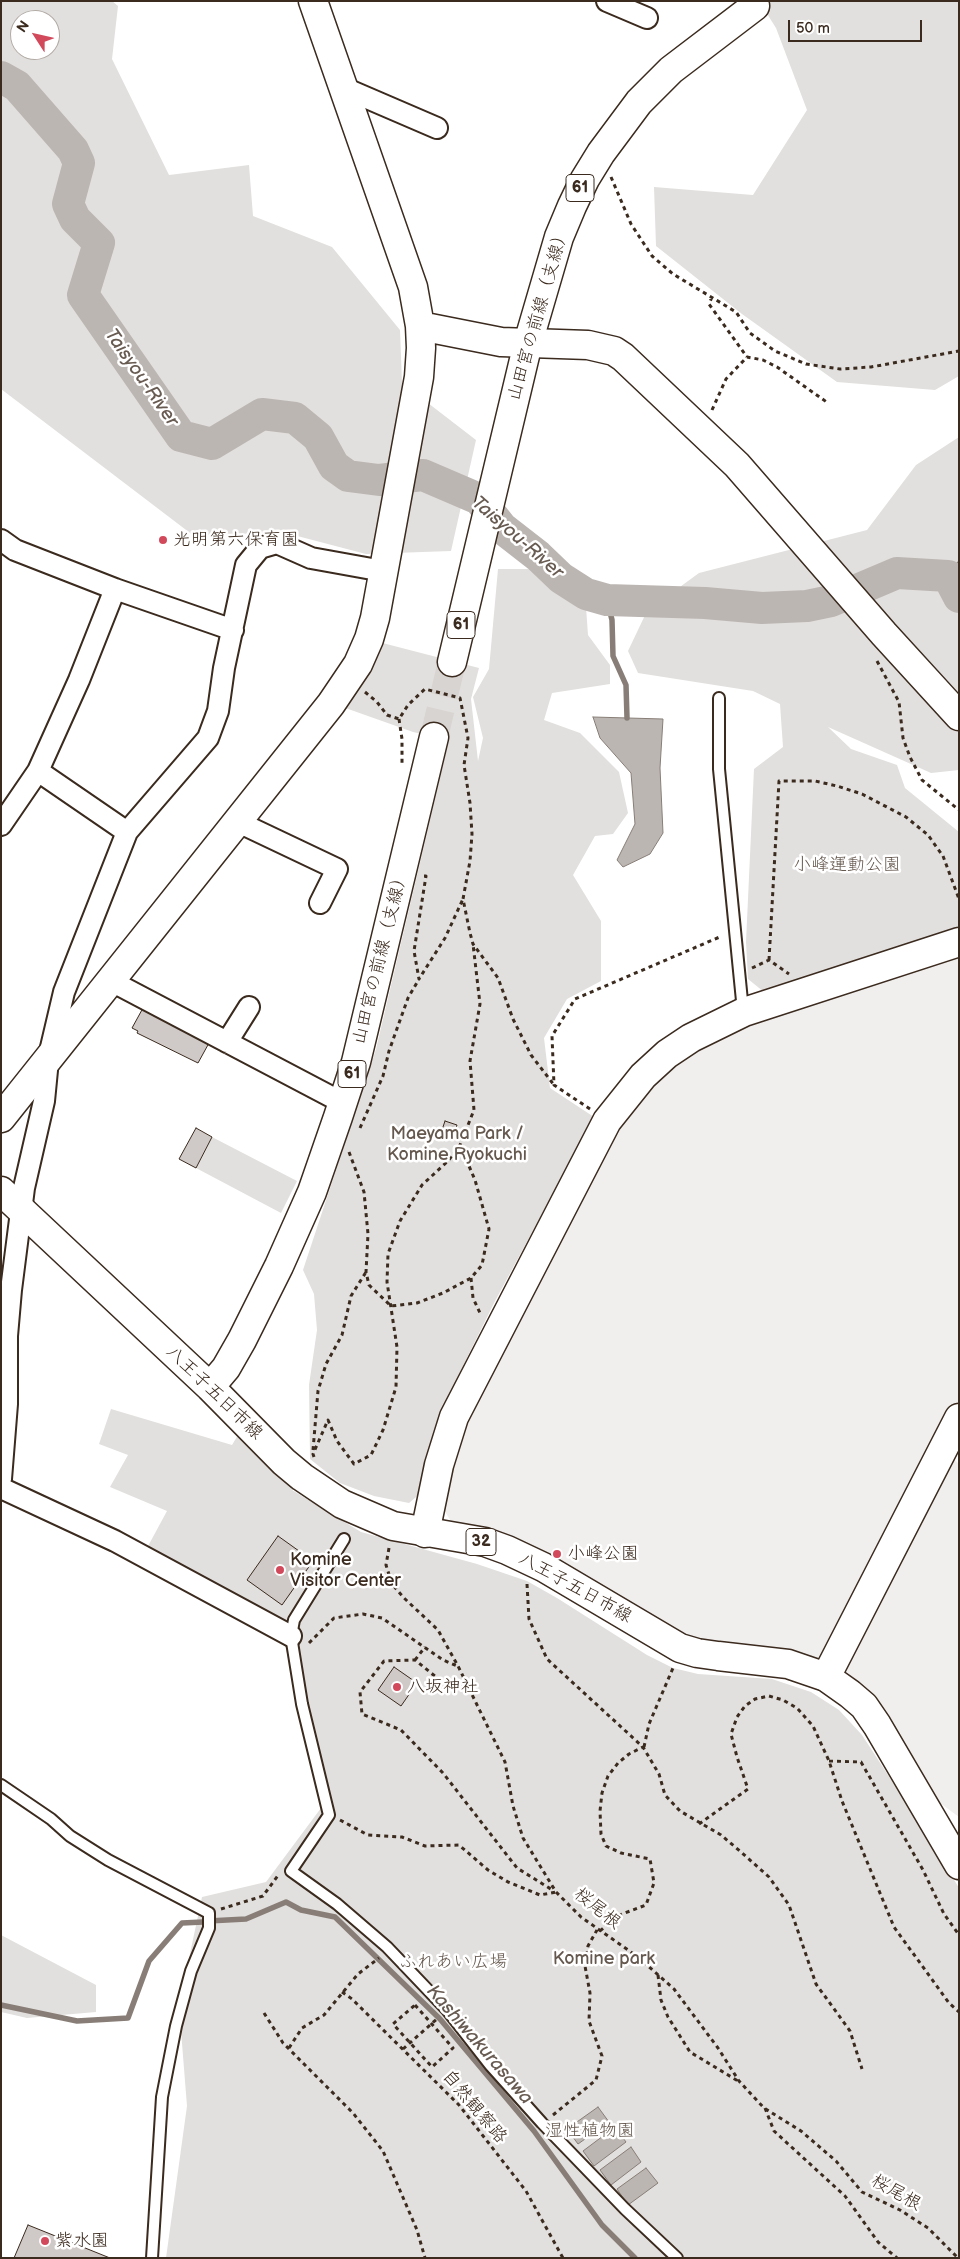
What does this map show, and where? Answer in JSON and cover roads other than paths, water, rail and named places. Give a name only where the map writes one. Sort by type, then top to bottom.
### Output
[{"type":"street","points":[[1,1118],[331,704],[358,664],[369,640],[375,618],[421,362],[420,326],[413,287],[313,1]]},
{"type":"street","points":[[607,1],[647,18]]},
{"type":"street","name":"山田宮の前線（支線）","points":[[452,662],[528,343],[559,237],[585,179],[601,153],[639,102],[671,70],[755,6]]},
{"type":"street","points":[[344,88],[437,128]]},
{"type":"street","points":[[420,326],[501,342],[588,345],[614,351],[738,465],[884,634],[959,716]]},
{"type":"street","points":[[1,540],[15,550],[115,589],[233,630]]},
{"type":"street","points":[[1,1479],[7,1404],[7,1336],[21,1210],[28,1163],[44,1101],[48,1060],[68,982],[127,832],[208,738],[218,711],[224,668],[246,564],[260,548],[277,543],[311,558],[385,559]]},
{"type":"street","points":[[1,825],[38,771],[79,680],[115,589]]},
{"type":"street","name":"山田宮の前線（支線）","points":[[210,1387],[226,1368],[242,1340],[279,1266],[312,1192],[343,1103],[356,1062],[434,737]]},
{"type":"street","points":[[38,771],[127,832]]},
{"type":"street","points":[[238,822],[337,869],[320,903]]},
{"type":"street","points":[[425,1533],[439,1465],[454,1417],[607,1121],[643,1076],[667,1054],[691,1038],[744,1012],[959,942]]},
{"type":"street","points":[[68,982],[77,994],[104,990],[227,1042],[343,1103]]},
{"type":"street","points":[[227,1042],[249,1007]]},
{"type":"street","name":"八王子五日市線","points":[[1,1191],[210,1387],[284,1462],[321,1490],[367,1516],[393,1526],[485,1542],[531,1561],[680,1648],[698,1654],[788,1664],[826,1678],[850,1694],[873,1719],[949,1834],[959,1865]]},
{"type":"street","points":[[826,1678],[959,1418]]},
{"type":"street","points":[[1,1488],[115,1541],[299,1640]]},
{"type":"lane","points":[[719,698],[720,769],[744,1012]]},
{"type":"lane","points":[[344,1539],[294,1620],[299,1640],[302,1704],[329,1815],[291,1871],[337,1904],[387,1947],[447,2010],[490,2064],[542,2123],[625,2210],[677,2258]]},
{"type":"lane","points":[[1,1785],[51,1819],[70,1836],[93,1851],[172,1895],[209,1913],[209,1928],[191,1971],[176,2026],[162,2097],[152,2258]]},
{"type":"waterway","name":"Taisyou-River","points":[[1,77],[17,86],[73,150],[79,163],[68,204],[75,219],[99,243],[83,295],[181,436],[212,444],[262,414],[295,418],[318,437],[334,466],[348,476],[379,480],[423,475],[479,499],[502,528],[538,556],[561,578],[586,594],[607,600],[705,603],[762,608],[807,606],[831,601],[897,573],[948,576],[959,597]]},
{"type":"waterway","points":[[948,576],[959,564]]},
{"type":"waterway","points":[[607,600],[612,620],[613,656],[626,685],[627,718]]},
{"type":"waterway","name":"Kashiwakurasawa","points":[[208,1921],[246,1919],[286,1902],[301,1910],[335,1917],[440,2019],[534,2131],[602,2225],[635,2258]]},
{"type":"waterway","name":"Kashiwakurasawa","points":[[1,2005],[77,2021],[128,2018],[149,1961],[182,1923],[203,1922]]},
{"type":"tunnel","points":[[434,737],[452,662]]},
{"type":"place","name":"光明第六保育園","points":[[163,540]]},
{"type":"place","name":"小峰公園","points":[[557,1554]]},
{"type":"place","name":"Komine Visitor Center","points":[[280,1570]]},
{"type":"place","name":"八坂神社","points":[[397,1687]]},
{"type":"place","name":"紫水園","points":[[45,2241]]},
{"type":"park label","name":"小峰運動公園","points":[[847,865]]},
{"type":"park label","name":"Maeyama Park / Komine Ryokuchi","points":[[457,1144]]},
{"type":"park label","name":"Komine park","points":[[604,1959]]},
{"type":"park label","name":"ふれあい広場","points":[[453,1962]]},
{"type":"park label","name":"湿性植物園","points":[[590,2131]]}]
